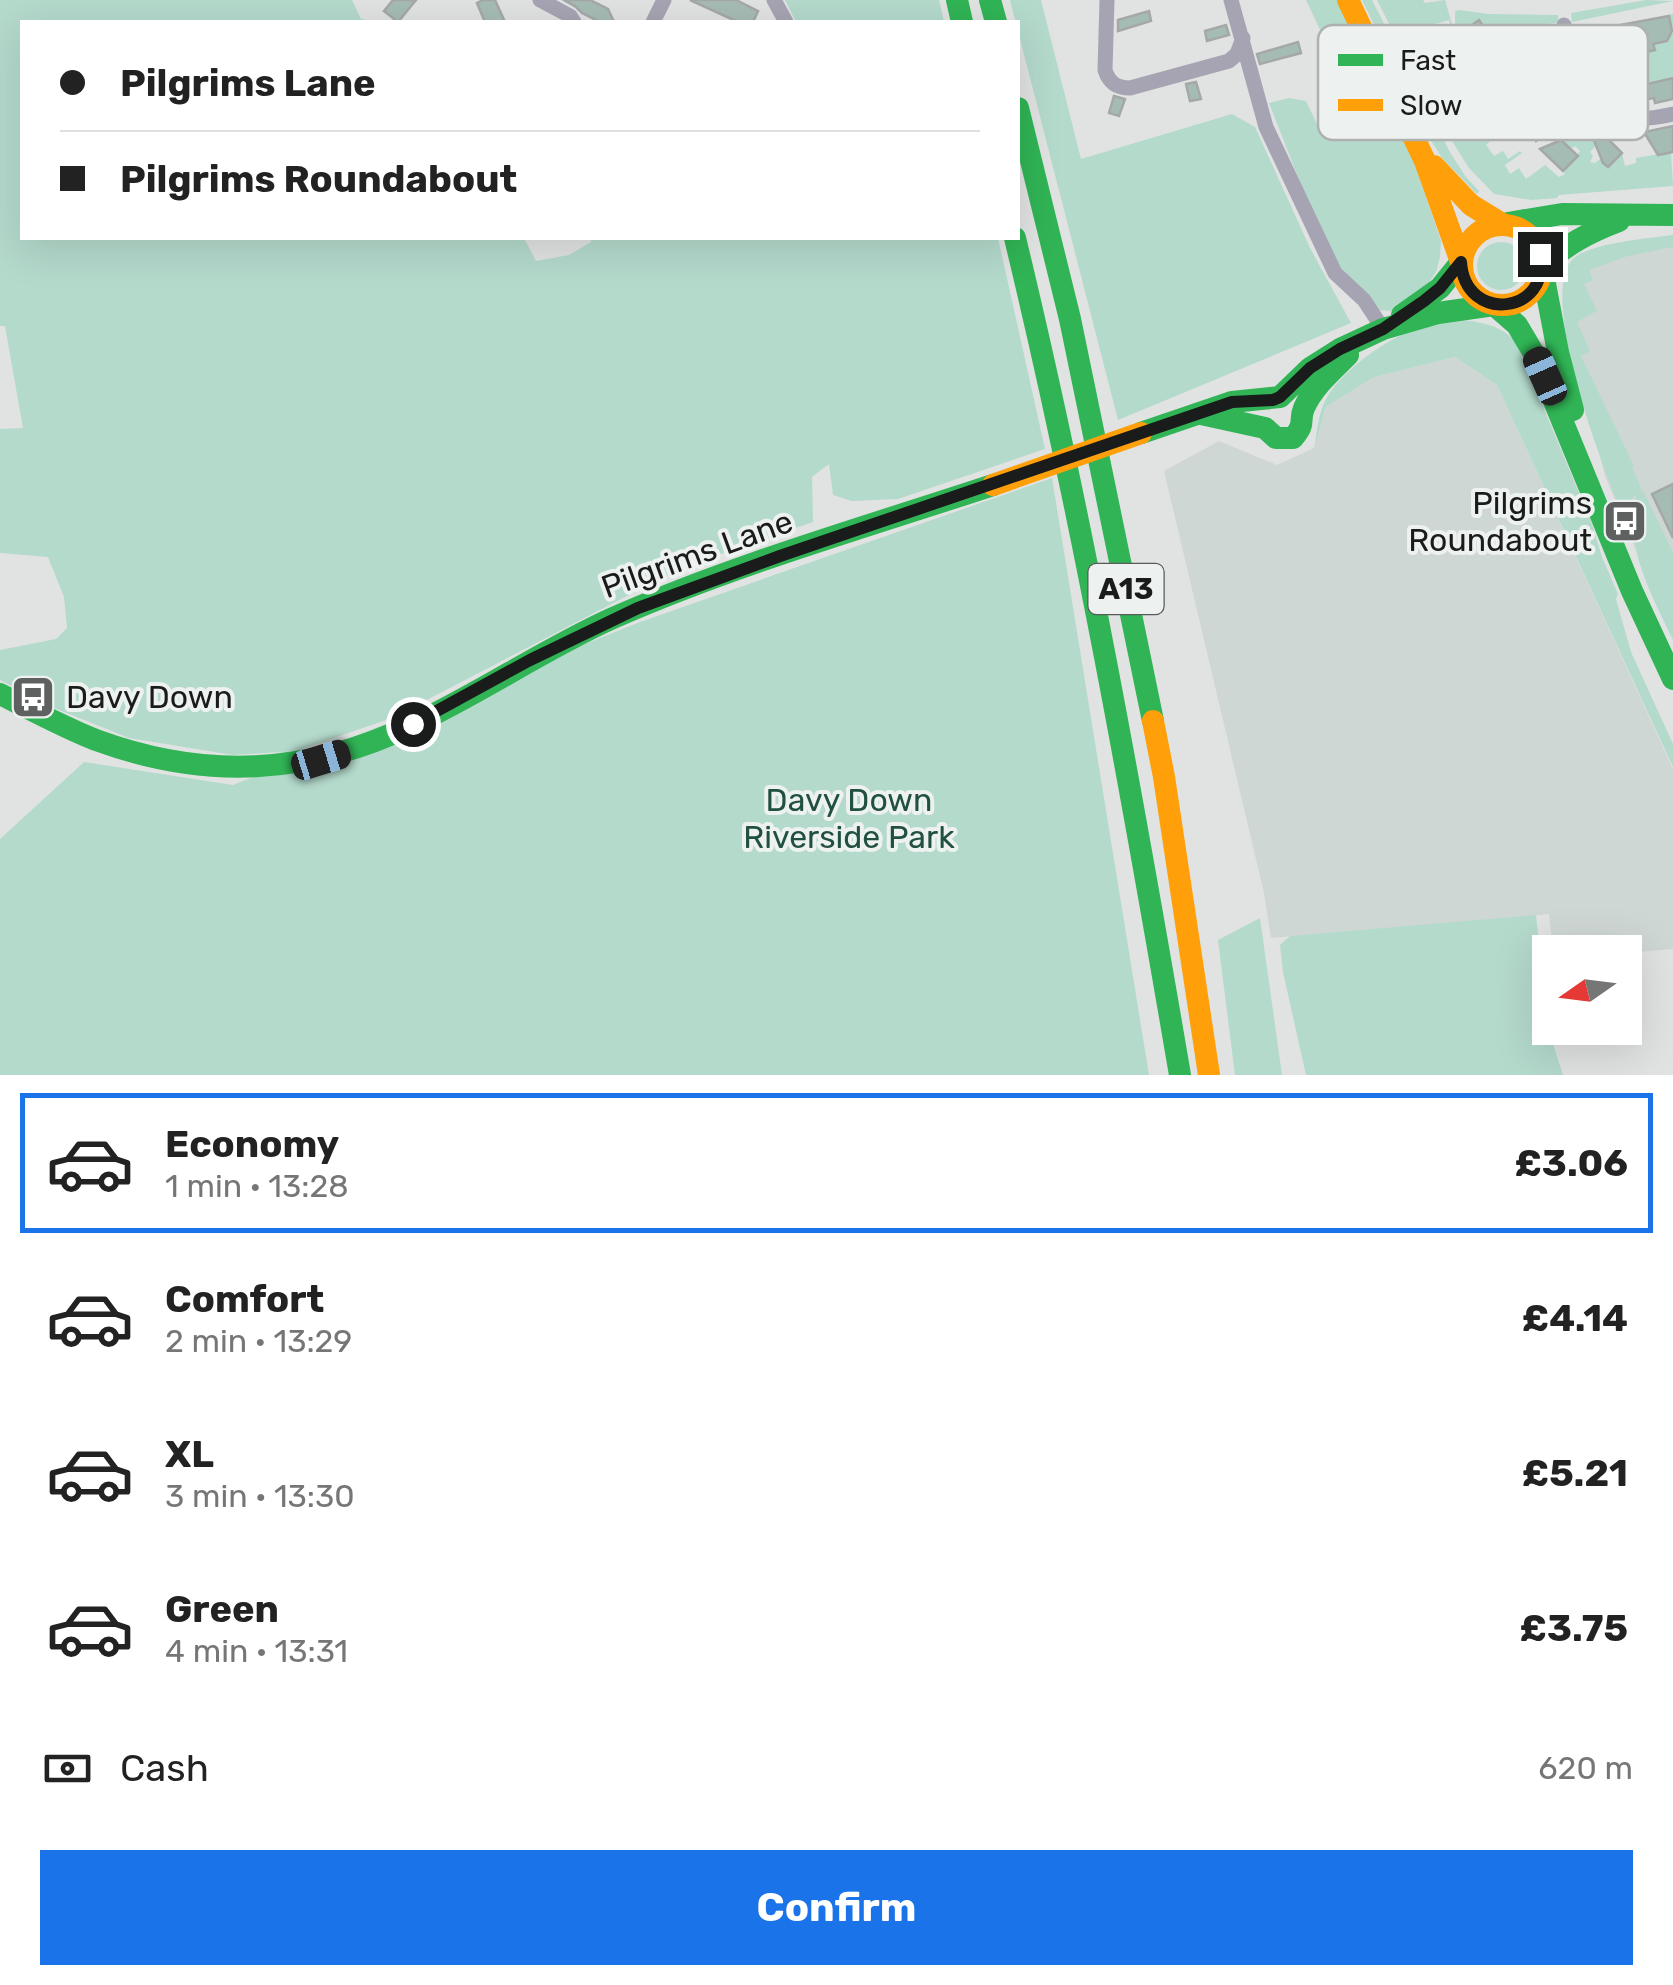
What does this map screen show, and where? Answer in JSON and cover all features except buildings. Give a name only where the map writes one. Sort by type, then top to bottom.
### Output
[{"type":"main road","points":[[1348,0],[1360,25]]},
{"type":"main road","name":"A13","points":[[1020,116],[1070,319],[1160,758],[1210,1075]]},
{"type":"main road","points":[[1416,140],[1450,220],[1469,289],[1517,325],[1536,356],[1632,592],[1673,679]]},
{"type":"main road","points":[[1424,156],[1472,205],[1532,238],[1540,254],[1558,352],[1600,514]]},
{"type":"main road","points":[[1461,262],[1467,244],[1488,227],[1562,214],[1673,214]]},
{"type":"main road","points":[[1494,304],[1514,303],[1526,297],[1557,251],[1588,233],[1632,216]]},
{"type":"main road","name":"A13","points":[[1015,240],[1039,335],[1121,737],[1180,1075]]},
{"type":"main road","name":"Pilgrims Lane","points":[[1200,414],[1264,428],[1276,438],[1292,438],[1303,426],[1303,410],[1345,357],[1440,288],[1461,262]]},
{"type":"main road","name":"Pilgrims Lane","points":[[0,694],[57,723],[138,752],[213,768],[268,768],[321,760],[387,737],[530,660],[638,608],[1232,402],[1277,398],[1310,368],[1383,329],[1438,313],[1494,304]]},
{"type":"main road","points":[[1264,428],[1263,412],[1277,398],[1296,401],[1303,410]]},
{"type":"street","points":[[540,0],[573,20]]},
{"type":"street","points":[[1107,0],[1105,67],[1110,81],[1118,86],[1130,88],[1230,61],[1243,38]]},
{"type":"street","points":[[1231,0],[1266,127],[1335,272],[1364,300],[1383,329]]},
{"type":"street","points":[[1230,61],[1253,77]]},
{"type":"street","points":[[1648,120],[1673,114]]},
{"type":"shaded area","points":[[1673,235],[1673,630],[1605,476],[1566,316],[1586,255]]},
{"type":"shaded area","points":[[1455,357],[1497,385],[1673,769],[1673,949],[1642,952],[1642,935],[1551,935],[1549,914],[1271,938],[1264,893],[1164,471],[1219,441],[1277,465],[1314,448],[1326,407],[1374,377]]},
{"type":"green space","points":[[0,0],[352,0],[361,19],[366,20],[20,20],[20,240],[525,240],[536,261],[569,255],[590,240],[998,240],[1045,449],[898,499],[852,501],[833,495],[829,464],[812,477],[813,522],[698,562],[392,718],[296,751],[233,755],[129,738],[52,707],[0,680],[0,650],[56,639],[67,628],[64,597],[48,557],[0,553],[0,429],[23,428],[5,326],[0,326]]},
{"type":"green space","points":[[785,0],[939,0],[944,20],[795,20]]},
{"type":"green space","points":[[1010,0],[1041,0],[1081,159],[1232,114],[1255,127],[1310,248],[1351,323],[1118,420],[1020,39],[1020,20],[1015,20]]},
{"type":"green space","points":[[1306,0],[1337,0],[1349,25],[1318,26]]},
{"type":"green space","points":[[1362,0],[1372,0],[1385,25],[1374,25]]},
{"type":"green space","points":[[1377,0],[1445,0],[1452,25],[1449,20],[1435,25],[1390,25]]},
{"type":"green space","points":[[1646,0],[1673,1],[1572,22],[1571,13]]},
{"type":"green space","points":[[1455,11],[1558,15],[1559,23],[1482,25],[1479,20],[1472,25],[1456,25]]},
{"type":"green space","points":[[1673,33],[1673,80],[1648,93],[1648,50],[1654,50],[1652,37],[1664,42]]},
{"type":"green space","points":[[1289,98],[1306,101],[1318,126],[1318,140],[1404,140],[1413,159],[1441,241],[1440,257],[1428,284],[1391,311],[1378,310],[1339,266],[1269,103]]},
{"type":"green space","points":[[1431,140],[1444,140],[1479,191],[1477,194],[1442,158]]},
{"type":"green space","points":[[1451,140],[1492,140],[1486,145],[1494,156],[1503,151],[1508,159],[1520,151],[1505,165],[1510,174],[1519,168],[1526,179],[1545,165],[1559,177],[1565,174],[1580,151],[1561,140],[1601,140],[1590,152],[1590,162],[1600,159],[1608,167],[1622,153],[1625,166],[1636,163],[1636,158],[1671,152],[1673,186],[1531,200],[1494,194],[1469,168]]},
{"type":"green space","points":[[1673,235],[1673,247],[1628,256],[1589,270],[1593,280],[1584,284],[1597,311],[1577,322],[1590,351],[1581,356],[1634,466],[1642,490],[1638,493],[1643,491],[1673,552],[1673,640],[1636,550],[1633,512],[1637,494],[1629,512],[1623,514],[1589,423],[1567,341],[1563,304],[1565,275],[1575,257],[1608,245]]},
{"type":"green space","points":[[1501,242],[1518,249],[1525,266],[1518,283],[1501,290],[1484,283],[1477,266],[1484,249]]},
{"type":"green space","points":[[1462,320],[1489,325],[1514,337],[1618,594],[1616,599],[1631,652],[1673,744],[1673,767],[1497,385],[1455,357],[1374,377],[1326,407],[1314,448],[1325,401],[1350,370],[1408,332]]},
{"type":"green space","name":"Davy Down Riverside Park","points":[[1052,478],[1149,1075],[0,1075],[0,839],[84,762],[233,785],[640,622]]},
{"type":"green space","points":[[1536,915],[1538,935],[1532,935],[1532,1045],[1553,1045],[1563,1075],[1306,1075],[1283,972],[1280,945],[1290,936]]},
{"type":"green space","points":[[1260,918],[1282,1075],[1235,1075],[1218,940]]},
{"type":"traffic: fast","points":[[957,0],[962,20]]},
{"type":"traffic: fast","points":[[990,0],[995,20]]},
{"type":"traffic: fast","points":[[1020,116],[1070,319],[1153,721]]},
{"type":"traffic: fast","points":[[1502,224],[1562,214],[1673,215]]},
{"type":"traffic: fast","points":[[1542,268],[1578,240],[1619,221]]},
{"type":"traffic: fast","points":[[1015,240],[1105,655],[1180,1075]]},
{"type":"traffic: fast","points":[[1402,315],[1440,288],[1461,262]]},
{"type":"traffic: fast","points":[[1542,268],[1573,410]]},
{"type":"traffic: fast","points":[[1141,433],[1232,402],[1280,397],[1310,368],[1383,329],[1438,313],[1494,305]]},
{"type":"traffic: fast","points":[[1494,305],[1517,325],[1536,357],[1632,591],[1673,679]]},
{"type":"traffic: fast","points":[[1201,414],[1265,428],[1276,438],[1293,438],[1313,393],[1348,355]]},
{"type":"traffic: fast","points":[[0,694],[96,740],[177,762],[256,766],[334,754],[412,725],[587,630],[659,599],[801,547],[993,485]]},
{"type":"traffic: slow","points":[[1348,0],[1360,25]]},
{"type":"traffic: slow","points":[[1415,140],[1461,262]]},
{"type":"traffic: slow","points":[[1434,166],[1471,205],[1502,224]]},
{"type":"traffic: slow","points":[[1494,225],[1510,225],[1524,231],[1536,243],[1542,265],[1536,287],[1524,299],[1510,305],[1494,305],[1480,299],[1468,287],[1462,273],[1462,257],[1468,243],[1480,231],[1494,225]]},
{"type":"traffic: slow","points":[[993,485],[1141,433]]},
{"type":"traffic: slow","points":[[1153,721],[1209,1075]]},
{"type":"place","name":"Pilgrims Roundabout","points":[[1625,521]]},
{"type":"place","name":"Davy Down","points":[[33,697]]},
{"type":"route","points":[[413,724],[530,660],[638,608],[1232,402],[1280,397],[1310,368],[1383,329],[1424,301],[1461,262],[1469,289],[1479,298],[1494,304],[1514,303],[1535,288],[1542,268],[1540,254]]}]
